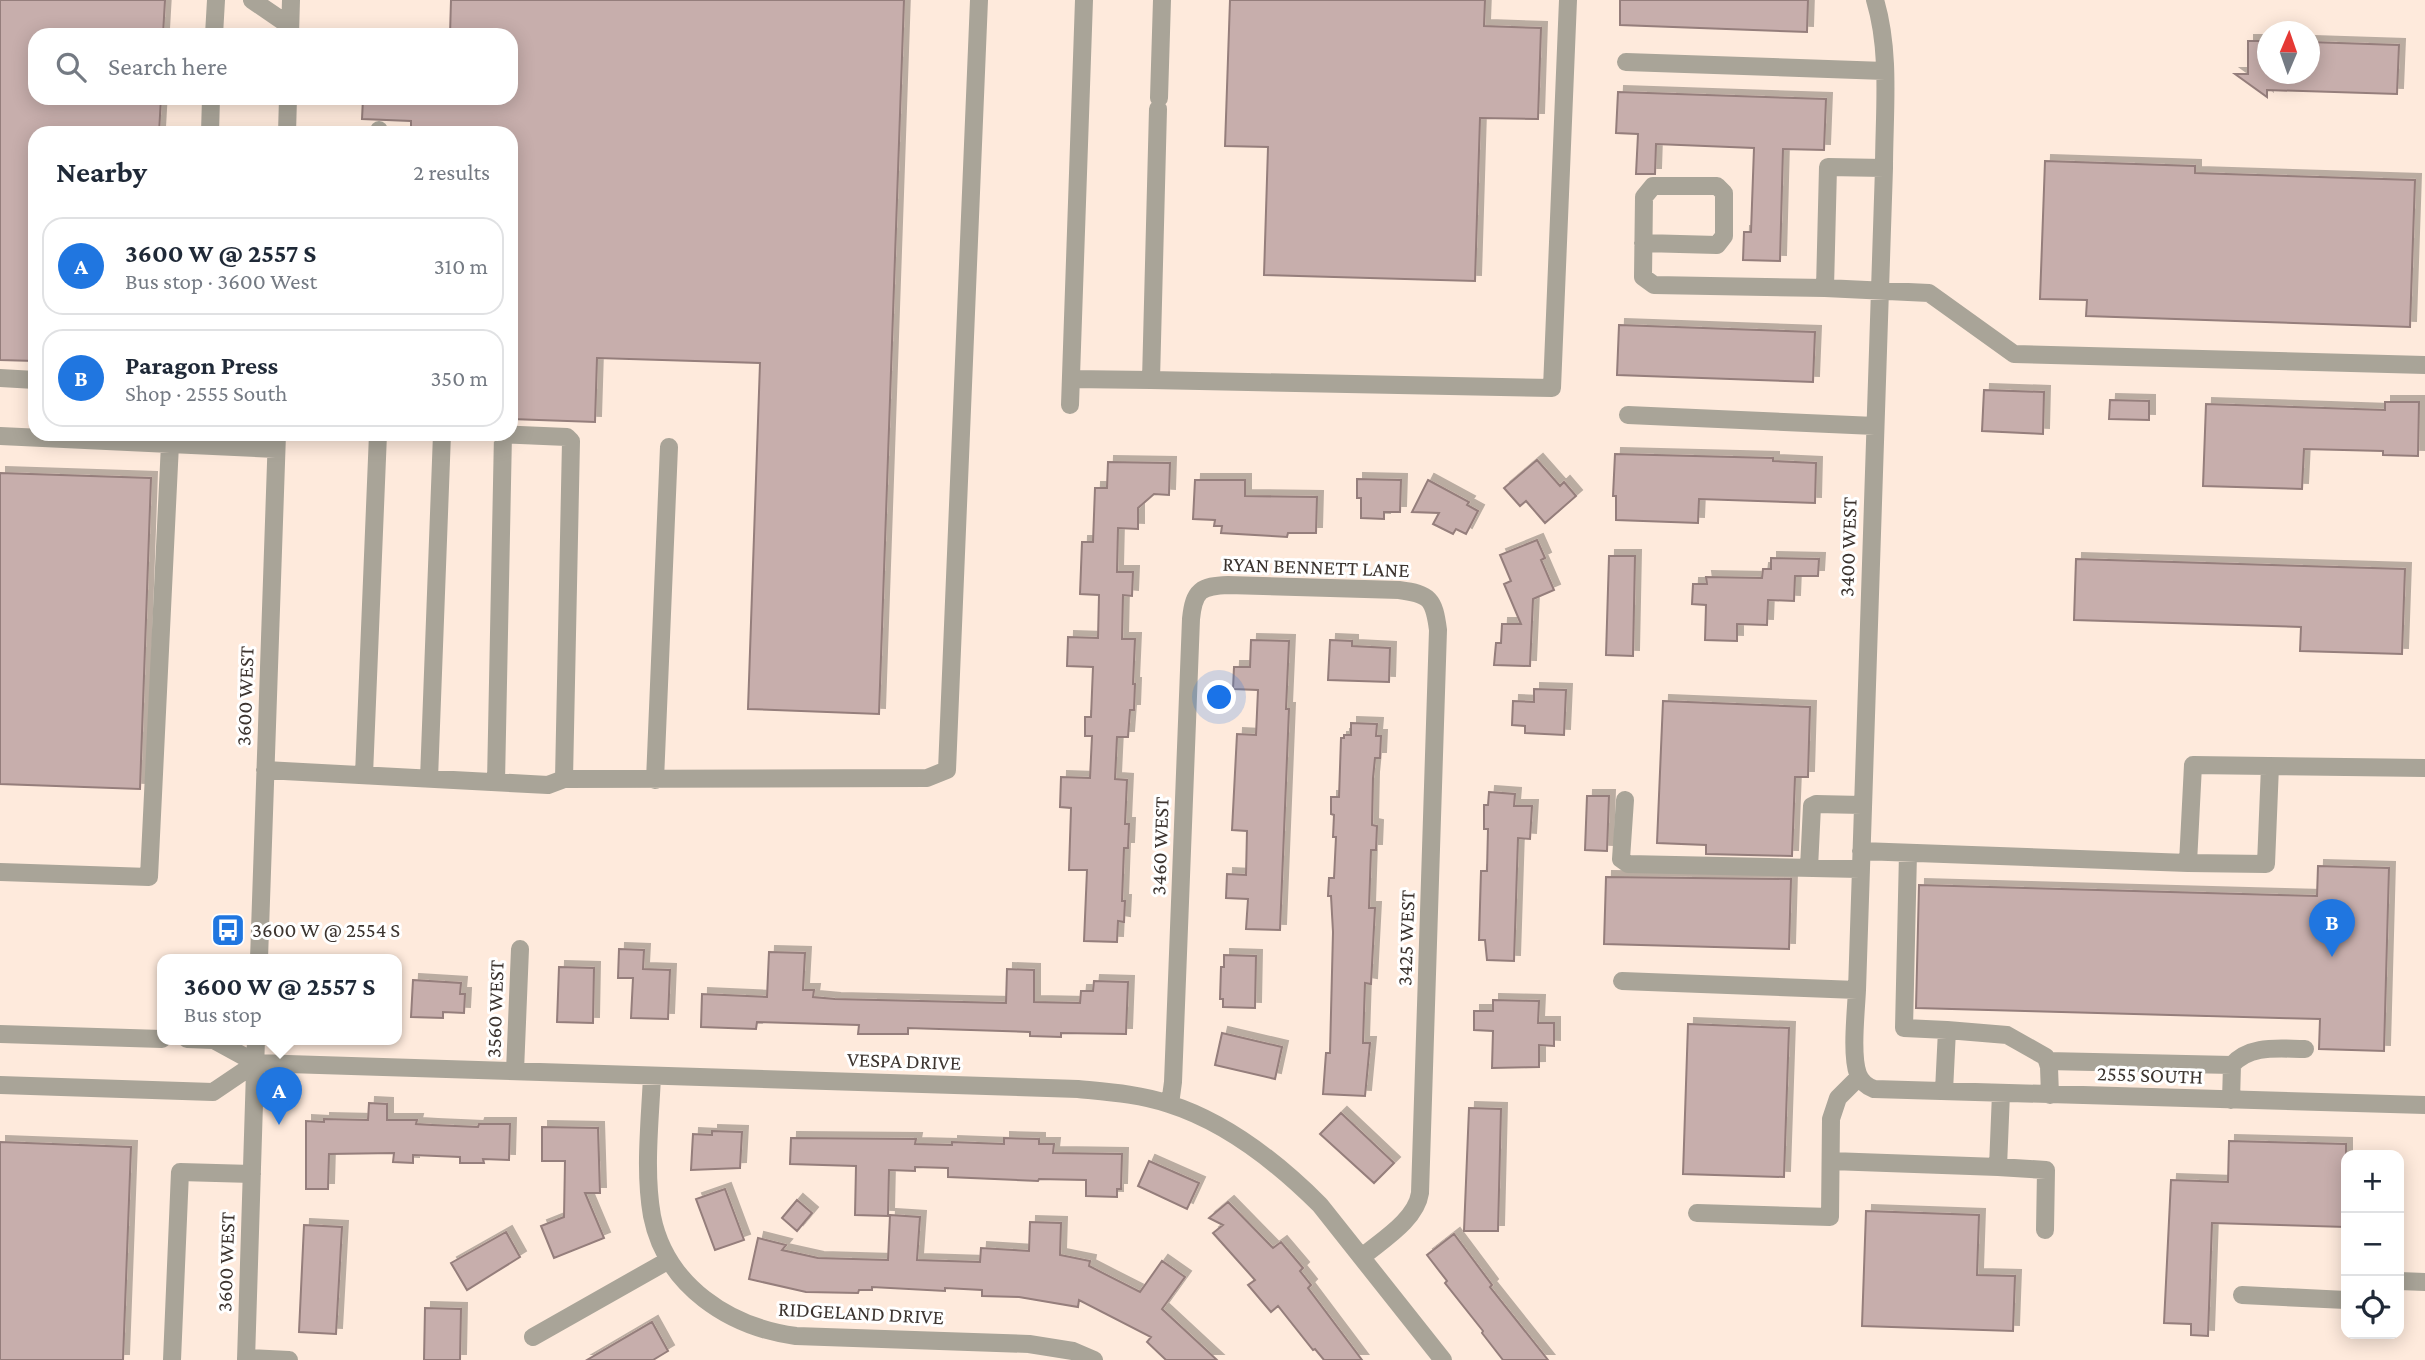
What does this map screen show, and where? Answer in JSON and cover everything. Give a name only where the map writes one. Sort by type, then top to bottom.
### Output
[{"type":"street","points":[[214,28],[216,0]]},
{"type":"street","points":[[252,0],[286,28]]},
{"type":"street","points":[[290,28],[291,0]]},
{"type":"street","points":[[265,770],[548,785],[564,779],[927,778],[947,771],[979,0]]},
{"type":"street","points":[[1070,405],[1084,0]]},
{"type":"street","points":[[1151,380],[1162,0]]},
{"type":"street","points":[[1071,379],[1552,388],[1568,0]]},
{"type":"street","name":"3400 WEST","points":[[1859,1077],[1856,1064],[1857,990],[1884,167],[1885,71],[1875,0]]},
{"type":"street","points":[[1626,62],[1885,71]]},
{"type":"street","points":[[209,126],[211,105]]},
{"type":"street","points":[[286,126],[288,105]]},
{"type":"street","points":[[1825,288],[1828,167],[1884,167]]},
{"type":"street","points":[[1643,243],[1717,245],[1724,236],[1724,193],[1717,186],[1653,186],[1643,197],[1643,243],[1643,277],[1654,285],[1929,293],[2014,354],[2425,365]]},
{"type":"street","points":[[0,378],[28,380]]},
{"type":"street","points":[[1628,415],[1875,426]]},
{"type":"street","points":[[518,435],[567,437],[571,441],[564,779]]},
{"type":"street","points":[[0,436],[28,437]]},
{"type":"street","points":[[106,441],[170,444],[276,442]]},
{"type":"street","points":[[364,775],[377,441]]},
{"type":"street","points":[[429,779],[442,441]]},
{"type":"street","points":[[496,782],[501,441]]},
{"type":"street","name":"3600 WEST","points":[[259,954],[276,442]]},
{"type":"street","points":[[0,872],[149,877],[170,444]]},
{"type":"street","points":[[655,780],[669,447]]},
{"type":"street","name":"RYAN BENNETT LANE","points":[[1200,590],[1228,584],[1399,590],[1430,599]]},
{"type":"street","name":"3460 WEST","points":[[1170,1104],[1191,619],[1195,599],[1200,590]]},
{"type":"street","name":"3425 WEST","points":[[1362,1257],[1407,1218],[1419,1200],[1420,1193],[1438,630],[1435,607],[1430,599]]},
{"type":"street","points":[[2188,863],[2193,765],[2425,768]]},
{"type":"street","points":[[1625,800],[1621,859],[1628,864],[1809,868],[1908,853],[2266,864],[2270,766]]},
{"type":"street","points":[[1809,868],[1812,806],[1863,805]]},
{"type":"street","points":[[1908,853],[1904,1028],[2007,1034],[2046,1057],[2050,1095]]},
{"type":"street","name":"3560 WEST","points":[[515,1071],[520,949]]},
{"type":"street","points":[[1622,981],[1857,990]]},
{"type":"street","points":[[1944,1091],[1947,1030]]},
{"type":"street","points":[[0,1034],[157,1038]]},
{"type":"street","points":[[0,1085],[213,1092],[256,1063],[223,1045]]},
{"type":"street","name":"3600 WEST","points":[[246,1359],[256,1045]]},
{"type":"street","points":[[2231,1100],[2232,1065],[2236,1060],[2256,1050],[2305,1049]]},
{"type":"street","points":[[2047,1061],[2232,1065]]},
{"type":"street","name":"VESPA DRIVE","points":[[256,1063],[1078,1089],[1131,1095],[1170,1104],[1211,1123],[1273,1160],[1320,1205],[1443,1360]]},
{"type":"street","name":"RIDGELAND DRIVE","points":[[652,1076],[649,1194],[653,1218],[669,1260],[691,1289],[726,1315],[772,1333],[796,1336],[1029,1344],[1073,1351],[1094,1360]]},
{"type":"street","points":[[1697,1213],[1830,1217],[1832,1119],[1838,1098],[1859,1077]]},
{"type":"street","name":"2555 SOUTH","points":[[1859,1077],[1865,1085],[1874,1089],[2425,1105]]},
{"type":"street","points":[[1998,1167],[2001,1093]]},
{"type":"street","points":[[1830,1161],[2046,1170],[2045,1230]]},
{"type":"street","points":[[172,1360],[180,1172],[252,1174]]},
{"type":"street","points":[[533,1337],[669,1260]]},
{"type":"street","points":[[2404,1281],[2425,1282]]},
{"type":"street","points":[[2242,1295],[2341,1300]]},
{"type":"street","points":[[246,1359],[289,1360]]},
{"type":"building","points":[[0,0],[165,0],[163,28],[28,28],[28,105],[161,105],[159,126],[28,126],[28,361],[0,360]]},
{"type":"building","points":[[451,0],[904,0],[879,714],[748,709],[760,363],[597,358],[595,422],[518,419],[518,126],[411,126],[411,121],[362,119],[363,105],[518,105],[518,28],[450,28]]},
{"type":"building","points":[[1230,0],[1485,0],[1484,26],[1541,28],[1538,119],[1480,118],[1475,281],[1264,275],[1268,147],[1225,146]]},
{"type":"building","points":[[1620,0],[1808,0],[1807,32],[1620,25]]},
{"type":"building","points":[[2248,41],[2257,41],[2257,84],[2320,84],[2320,42],[2399,45],[2397,94],[2267,90],[2267,97],[2235,74],[2248,74]]},
{"type":"building","points":[[1618,92],[1826,99],[1824,150],[1783,149],[1780,261],[1743,260],[1744,232],[1751,232],[1754,148],[1656,144],[1655,174],[1636,174],[1638,134],[1616,133]]},
{"type":"building","points":[[2045,161],[2195,166],[2195,173],[2415,180],[2410,327],[2086,316],[2087,300],[2040,299]]},
{"type":"building","points":[[1619,325],[1815,332],[1813,382],[1617,375]]},
{"type":"building","points":[[1984,390],[2044,392],[2043,434],[1982,431]]},
{"type":"building","points":[[2110,400],[2149,401],[2149,420],[2109,419]]},
{"type":"building","points":[[2385,402],[2419,402],[2418,456],[2383,455],[2383,451],[2304,449],[2302,489],[2203,486],[2206,404],[2385,410]]},
{"type":"building","points":[[1615,454],[1773,458],[1773,461],[1816,463],[1815,503],[1699,499],[1698,523],[1616,520],[1616,496],[1613,496]]},
{"type":"building","points":[[1537,460],[1560,486],[1564,482],[1576,496],[1545,523],[1526,501],[1520,506],[1504,488]]},
{"type":"building","points":[[1108,462],[1170,463],[1169,495],[1154,494],[1138,508],[1138,529],[1118,528],[1117,572],[1133,572],[1132,596],[1123,595],[1122,639],[1135,639],[1135,684],[1134,710],[1130,710],[1128,737],[1117,737],[1115,779],[1127,780],[1125,824],[1129,824],[1128,848],[1124,848],[1124,922],[1118,921],[1117,942],[1084,941],[1087,870],[1069,870],[1071,808],[1060,807],[1061,777],[1090,778],[1092,736],[1085,736],[1085,717],[1091,717],[1093,667],[1067,666],[1068,637],[1098,638],[1099,595],[1080,594],[1082,542],[1093,542],[1095,488],[1107,488]]},
{"type":"building","points":[[0,473],[151,478],[140,789],[0,784]]},
{"type":"building","points":[[1357,479],[1401,480],[1400,512],[1384,512],[1384,519],[1361,518]]},
{"type":"building","points":[[1195,480],[1245,480],[1245,496],[1317,497],[1316,533],[1288,533],[1287,537],[1221,533],[1222,526],[1214,526],[1215,520],[1193,519]]},
{"type":"building","points":[[1428,480],[1469,502],[1467,505],[1478,511],[1466,534],[1456,529],[1453,534],[1433,524],[1439,513],[1412,512]]},
{"type":"building","points":[[1537,540],[1545,558],[1541,560],[1554,590],[1533,599],[1530,666],[1494,665],[1496,643],[1501,643],[1502,624],[1521,624],[1504,584],[1511,581],[1500,555]]},
{"type":"building","points":[[1609,556],[1635,556],[1633,656],[1606,655]]},
{"type":"building","points":[[1771,558],[1819,559],[1818,576],[1795,576],[1794,601],[1768,600],[1767,625],[1737,624],[1737,641],[1705,640],[1706,605],[1692,604],[1693,584],[1707,584],[1706,577],[1762,578],[1763,569],[1771,569]]},
{"type":"building","points":[[2076,559],[2405,569],[2402,654],[2300,651],[2301,627],[2074,620]]},
{"type":"building","points":[[1251,640],[1289,641],[1286,709],[1289,709],[1280,930],[1246,929],[1248,899],[1226,898],[1227,874],[1246,875],[1247,831],[1232,830],[1237,734],[1256,735],[1258,690],[1233,689],[1234,667],[1250,667]]},
{"type":"building","points":[[1330,640],[1352,641],[1352,646],[1390,648],[1389,682],[1328,680]]},
{"type":"building","points":[[1534,689],[1566,690],[1564,735],[1525,733],[1525,726],[1512,725],[1513,701],[1534,702]]},
{"type":"building","points":[[1663,701],[1810,707],[1808,777],[1795,777],[1792,856],[1706,854],[1706,845],[1657,843]]},
{"type":"building","points":[[1351,723],[1377,724],[1376,736],[1381,736],[1380,758],[1375,758],[1373,778],[1372,825],[1377,826],[1376,850],[1371,850],[1369,908],[1375,908],[1371,984],[1365,983],[1363,1043],[1370,1043],[1365,1096],[1323,1094],[1326,1053],[1330,1053],[1333,932],[1331,896],[1328,896],[1329,878],[1334,878],[1336,837],[1333,837],[1331,797],[1339,797],[1341,738],[1351,735]]},
{"type":"building","points":[[1489,792],[1515,794],[1514,806],[1532,806],[1530,839],[1518,838],[1514,961],[1487,960],[1485,940],[1479,940],[1481,871],[1487,871],[1488,829],[1484,829],[1484,805],[1488,805]]},
{"type":"building","points":[[1587,796],[1609,796],[1607,851],[1585,850]]},
{"type":"building","points":[[2318,866],[2389,868],[2384,1051],[2319,1049],[2320,1019],[1916,1008],[1919,885],[2317,896]]},
{"type":"building","points":[[1606,877],[1791,879],[1789,949],[1604,944]]},
{"type":"building","points":[[619,949],[644,950],[643,969],[670,970],[668,1019],[631,1018],[633,978],[618,978]]},
{"type":"building","points":[[769,952],[805,953],[803,990],[814,990],[813,997],[835,999],[1006,1003],[1007,969],[1034,970],[1034,1002],[1080,1003],[1081,991],[1093,991],[1094,981],[1128,982],[1126,1034],[1061,1033],[1061,1037],[1030,1036],[1030,1032],[908,1028],[908,1034],[858,1034],[859,1025],[757,1022],[756,1029],[701,1027],[702,994],[767,997]]},
{"type":"building","points":[[1224,955],[1256,956],[1255,1008],[1223,1007],[1223,999],[1220,999]]},
{"type":"building","points":[[559,967],[594,968],[593,1023],[557,1022]]},
{"type":"building","points":[[413,980],[461,983],[460,994],[465,994],[464,1013],[443,1012],[443,1018],[411,1017]]},
{"type":"building","points":[[1493,1000],[1539,1001],[1538,1023],[1554,1023],[1554,1046],[1539,1045],[1539,1067],[1492,1068],[1493,1031],[1474,1030],[1474,1011],[1493,1011]]},
{"type":"building","points":[[1688,1024],[1789,1028],[1784,1177],[1683,1174]]},
{"type":"building","points":[[1222,1033],[1282,1047],[1275,1079],[1215,1065]]},
{"type":"building","points":[[369,1103],[387,1104],[387,1120],[417,1120],[416,1124],[478,1127],[479,1124],[510,1124],[509,1160],[483,1159],[484,1163],[460,1163],[460,1157],[413,1155],[413,1163],[393,1162],[394,1153],[329,1154],[328,1189],[306,1189],[306,1121],[368,1120]]},
{"type":"building","points":[[1469,1108],[1501,1109],[1498,1231],[1464,1231]]},
{"type":"building","points":[[1341,1113],[1394,1163],[1374,1183],[1320,1134]]},
{"type":"building","points":[[542,1127],[598,1128],[600,1193],[585,1193],[604,1238],[554,1258],[541,1226],[564,1217],[565,1161],[542,1161]]},
{"type":"building","points":[[712,1131],[742,1132],[740,1168],[691,1170],[693,1134],[712,1135]]},
{"type":"building","points":[[791,1138],[916,1139],[915,1144],[952,1145],[952,1142],[1004,1144],[1004,1138],[1039,1139],[1039,1144],[1054,1144],[1053,1153],[1122,1154],[1121,1189],[1117,1189],[1117,1197],[1086,1196],[1086,1180],[948,1177],[948,1168],[915,1167],[915,1171],[889,1170],[888,1216],[855,1215],[856,1166],[790,1164]]},
{"type":"building","points":[[2229,1141],[2346,1144],[2346,1150],[2341,1150],[2341,1227],[2212,1223],[2208,1336],[2191,1335],[2191,1324],[2164,1323],[2171,1180],[2228,1182]]},
{"type":"building","points":[[0,1142],[131,1147],[123,1360],[0,1360]]},
{"type":"building","points":[[1149,1161],[1199,1183],[1187,1209],[1138,1186]]},
{"type":"building","points":[[725,1189],[744,1240],[715,1250],[696,1199]]},
{"type":"building","points":[[797,1200],[812,1213],[797,1231],[782,1218]]},
{"type":"building","points":[[1228,1202],[1273,1248],[1281,1242],[1303,1268],[1300,1271],[1311,1285],[1308,1288],[1362,1360],[1324,1360],[1278,1306],[1271,1312],[1248,1285],[1255,1280],[1213,1233],[1223,1225],[1209,1218]]},
{"type":"building","points":[[1866,1211],[1979,1215],[1977,1275],[2015,1276],[2013,1331],[1862,1326]]},
{"type":"building","points":[[890,1215],[920,1217],[917,1260],[980,1262],[981,1248],[1029,1251],[1030,1222],[1061,1223],[1060,1255],[1090,1261],[1089,1266],[1140,1292],[1162,1261],[1185,1277],[1162,1309],[1217,1360],[1166,1360],[1147,1342],[1151,1337],[1079,1300],[1078,1307],[1019,1297],[982,1296],[982,1290],[945,1288],[945,1291],[872,1287],[872,1290],[859,1290],[858,1293],[806,1292],[749,1279],[758,1238],[786,1245],[782,1250],[818,1258],[888,1260]]},
{"type":"building","points":[[304,1225],[342,1227],[336,1334],[299,1332]]},
{"type":"building","points":[[506,1232],[520,1257],[467,1290],[451,1263]]},
{"type":"building","points":[[1454,1234],[1492,1285],[1490,1287],[1548,1360],[1503,1360],[1482,1333],[1427,1255]]},
{"type":"building","points":[[425,1308],[461,1309],[460,1360],[424,1360]]},
{"type":"building","points":[[652,1322],[668,1351],[653,1360],[587,1360]]},
{"type":"place","name":"3600 W @ 2554 S","points":[[228,930]]},
{"type":"place","name":"Paragon Press","points":[[2332,957]]},
{"type":"place","name":"3600 W @ 2557 S","points":[[279,1125]]}]
